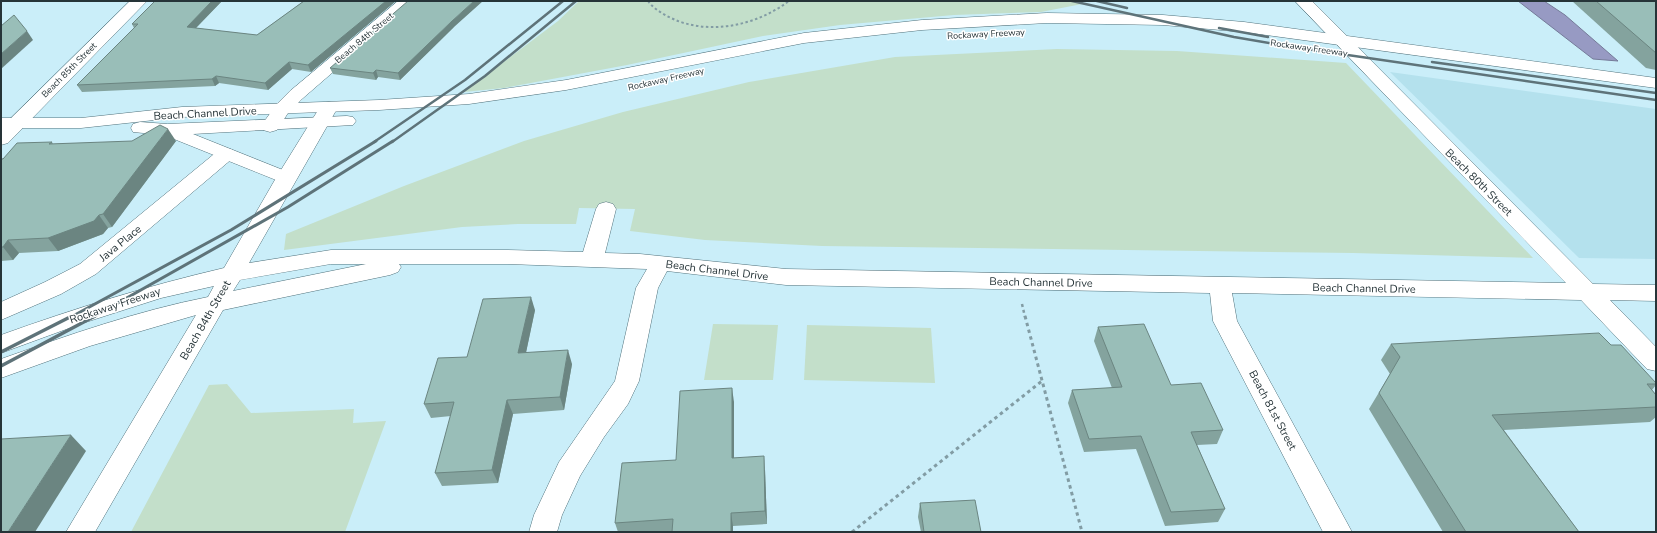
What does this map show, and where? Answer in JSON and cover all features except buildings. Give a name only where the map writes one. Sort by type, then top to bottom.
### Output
[{"type":"street","name":"Beach 85th Street","points":[[1,139],[8,123],[139,1]]},
{"type":"street","name":"Beach 84th Street","points":[[270,126],[282,109],[296,95],[407,1]]},
{"type":"street","name":"Beach 80th Street","points":[[1302,1],[1656,362]]},
{"type":"street","name":"Rockaway Freeway","points":[[329,107],[439,102],[502,95],[566,85],[790,40],[863,30],[946,23],[1054,18],[1163,20],[1244,27],[1656,83]]},
{"type":"street","name":"Rockaway Freeway","points":[[319,123],[418,118],[520,108],[617,90],[732,64],[800,52],[891,40],[977,34],[1093,31],[1185,35],[1282,44],[1656,97]]},
{"type":"street","name":"Beach Channel Drive","points":[[81,123],[182,112],[329,107]]},
{"type":"street","name":"Beach 84th Street","points":[[80,532],[216,302],[286,178],[329,107]]},
{"type":"street","name":"Beach Channel Drive","points":[[8,123],[81,123],[166,130],[319,123]]},
{"type":"street","points":[[166,130],[189,141],[286,178]]},
{"type":"street","name":"Java Place","points":[[1,312],[53,288],[88,269],[226,154]]},
{"type":"street","points":[[592,260],[606,209]]},
{"type":"street","name":"Beach Channel Drive","points":[[232,274],[331,257],[508,257],[660,263],[780,277],[1656,293]]},
{"type":"street","name":"Beach Channel Drive","points":[[216,302],[327,281],[426,258]]},
{"type":"street","points":[[543,532],[548,515],[569,470],[595,428],[619,397],[627,381],[647,288],[660,263]]},
{"type":"street","name":"Rockaway Freeway","points":[[1,344],[126,300],[232,274]]},
{"type":"street","name":"Beach 81st Street","points":[[1220,285],[1225,321],[1338,532]]},
{"type":"street","name":"Rockaway Freeway","points":[[1,369],[120,327],[216,302]]},
{"type":"path","points":[[648,1],[667,17],[687,23],[709,26],[731,26],[750,23],[780,10],[789,1]]},
{"type":"path","points":[[1017,281],[1082,532]]},
{"type":"path","points":[[852,532],[1042,381]]},
{"type":"shaded area","points":[[1518,1],[1544,1],[1565,15],[1618,61],[1593,59]]},
{"type":"shaded area","points":[[1390,72],[1656,109],[1656,259],[1579,258]]},
{"type":"green space","points":[[579,1],[1072,1],[1082,4],[1041,12],[954,15],[840,25],[763,36],[627,65],[504,88],[464,92],[558,21]]},
{"type":"green space","points":[[1057,49],[1177,51],[1346,63],[1533,258],[1353,253],[822,246],[705,240],[630,231],[635,209],[579,208],[576,224],[518,224],[462,227],[284,250],[286,234],[404,186],[524,141],[623,112],[749,82],[895,57]]},
{"type":"green space","points":[[713,324],[778,325],[773,380],[704,380]]},
{"type":"green space","points":[[807,325],[931,328],[935,383],[804,380]]},
{"type":"green space","points":[[227,384],[251,413],[354,409],[353,423],[386,421],[345,532],[131,532],[209,385]]},
{"type":"railway","points":[[374,142],[465,80],[563,1]]},
{"type":"railway","points":[[392,142],[485,76],[576,1]]},
{"type":"railway","points":[[1072,1],[1234,37],[1286,46],[1656,100]]},
{"type":"railway","points":[[1097,1],[1127,8]]},
{"type":"railway","points":[[1219,28],[1268,37]]},
{"type":"railway","points":[[1432,62],[1656,93]]},
{"type":"railway","points":[[71,317],[231,230],[376,141]]},
{"type":"railway","points":[[93,317],[288,207],[393,141]]},
{"type":"railway","points":[[1,352],[72,316]]},
{"type":"railway","points":[[1,366],[95,316]]}]
